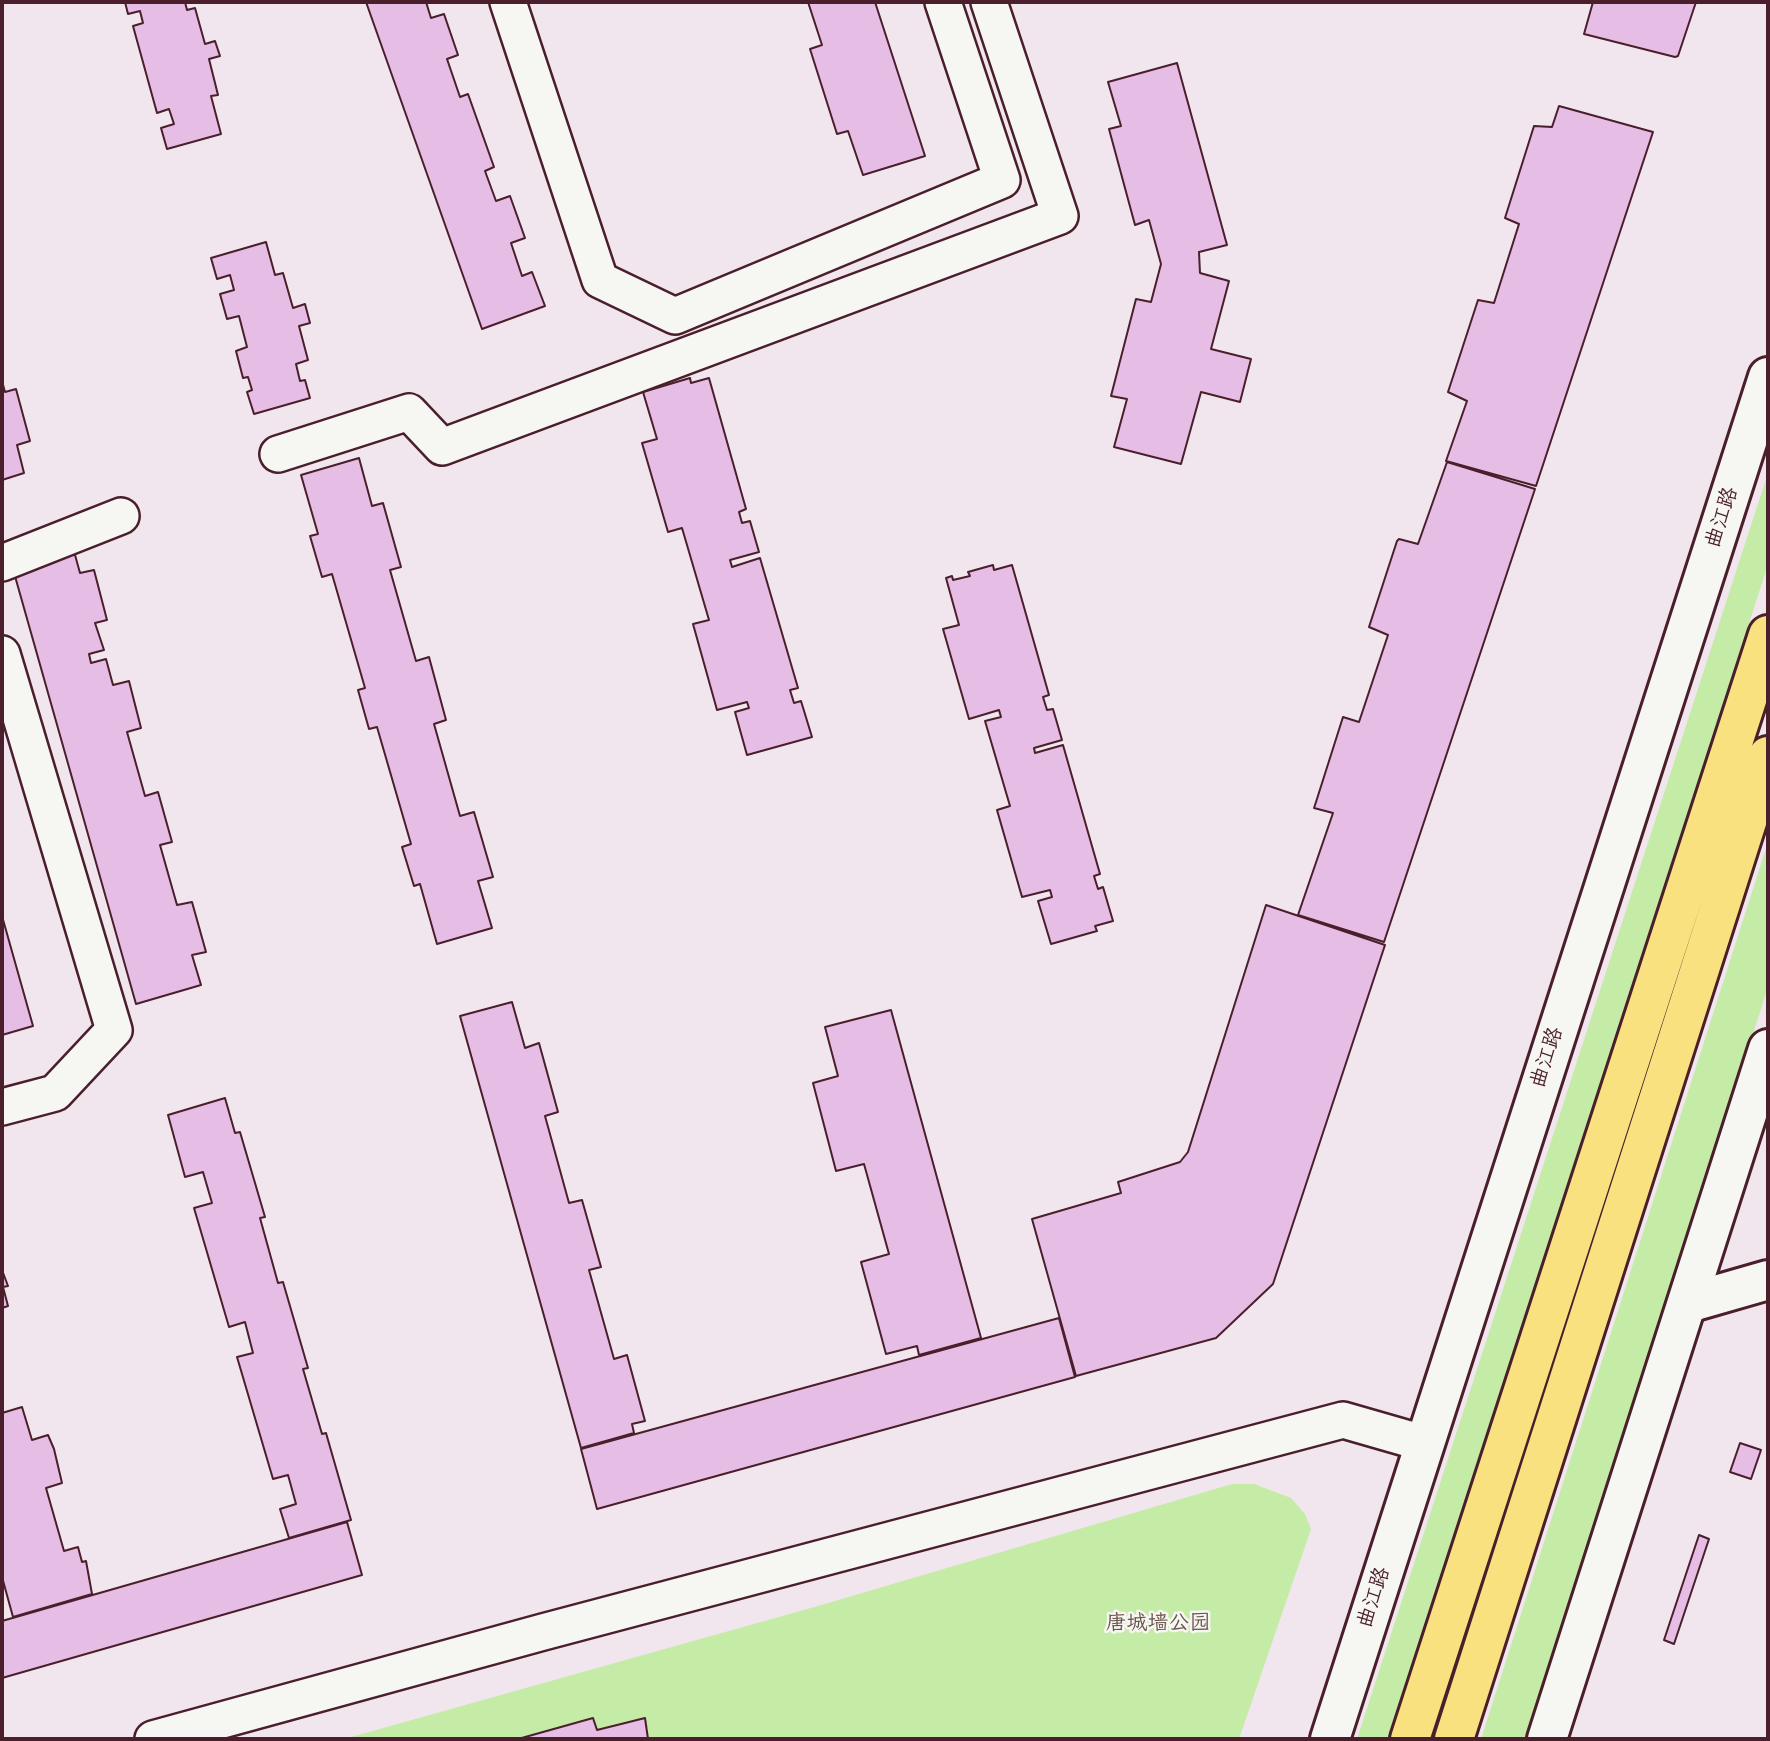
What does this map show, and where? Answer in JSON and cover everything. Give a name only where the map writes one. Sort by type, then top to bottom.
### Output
[{"type":"highway","points":[[1410,1739],[1768,635]]},
{"type":"highway","points":[[1454,1739],[1768,756]]},
{"type":"main road","name":"曲江路","points":[[1330,1739],[1768,377]]},
{"type":"main road","points":[[1547,1739],[1768,1049]]},
{"type":"main road","points":[[1688,1303],[1768,1280]]},
{"type":"street","points":[[508,2],[600,280],[675,316],[1002,180],[943,2]]},
{"type":"street","points":[[278,454],[409,412],[442,447],[1060,216],[989,2]]},
{"type":"street","points":[[2,563],[121,516]]},
{"type":"street","points":[[2,654],[114,1030],[55,1093],[2,1107]]},
{"type":"street","points":[[153,1739],[570,1624],[1343,1420],[1423,1443]]},
{"type":"green space","points":[[1768,473],[1768,564],[1392,1739],[1357,1739]]},
{"type":"green space","points":[[1768,842],[1768,987],[1527,1739],[1481,1739]]},
{"type":"green space","name":"唐城墙公园","points":[[1232,1484],[1254,1484],[1291,1498],[1305,1514],[1311,1529],[1239,1739],[344,1739],[818,1606]]},
{"type":"building","points":[[125,2],[185,2],[187,10],[195,8],[205,44],[215,41],[220,56],[209,59],[218,95],[211,96],[221,134],[167,149],[161,128],[174,124],[169,109],[157,113],[133,26],[143,23],[140,11],[128,14]]},
{"type":"building","points":[[366,2],[426,2],[431,18],[444,14],[458,55],[447,59],[460,97],[468,94],[494,167],[485,171],[496,201],[510,196],[525,238],[511,243],[522,276],[532,272],[545,306],[482,329]]},
{"type":"building","points":[[808,2],[875,2],[925,156],[863,175],[848,131],[837,134],[810,49],[822,45]]},
{"type":"building","points":[[1593,2],[1696,2],[1678,56],[1675,57],[1584,34]]},
{"type":"building","points":[[1177,63],[1227,245],[1199,252],[1200,273],[1229,281],[1211,349],[1251,359],[1240,402],[1201,392],[1181,464],[1114,447],[1127,399],[1111,396],[1136,299],[1151,302],[1161,264],[1149,220],[1135,225],[1109,129],[1121,126],[1108,82]]},
{"type":"building","points":[[1559,106],[1653,132],[1536,486],[1446,461],[1467,401],[1448,392],[1478,300],[1494,303],[1519,224],[1505,218],[1534,126],[1552,127]]},
{"type":"building","points":[[266,242],[275,275],[283,273],[293,308],[305,304],[310,323],[299,326],[308,360],[296,364],[300,381],[305,380],[310,398],[254,414],[247,392],[252,390],[248,377],[243,378],[236,351],[247,347],[239,316],[227,319],[220,294],[234,290],[230,275],[217,279],[211,258]]},
{"type":"building","points":[[690,378],[691,383],[709,378],[746,509],[739,512],[742,523],[750,521],[759,552],[730,560],[732,567],[760,558],[798,688],[790,690],[794,703],[801,701],[812,737],[747,755],[735,712],[749,708],[747,702],[717,710],[693,624],[709,620],[682,528],[668,532],[642,443],[657,439],[643,392]]},
{"type":"building","points":[[2,381],[5,392],[16,389],[30,441],[17,445],[24,473],[2,480]]},
{"type":"building","points":[[359,458],[372,506],[383,503],[401,567],[390,570],[416,661],[429,657],[446,720],[434,724],[460,816],[474,812],[493,877],[478,881],[492,928],[437,944],[420,884],[414,886],[402,847],[411,844],[377,727],[369,729],[358,690],[365,688],[332,574],[322,577],[310,536],[318,534],[301,475]]},
{"type":"building","points":[[1447,462],[1535,489],[1384,942],[1298,915],[1333,813],[1314,808],[1343,717],[1359,722],[1388,635],[1369,627],[1397,541],[1399,539],[1418,544]]},
{"type":"building","points":[[72,544],[80,573],[94,570],[107,620],[95,623],[104,650],[89,654],[91,663],[106,659],[113,685],[129,681],[141,728],[127,732],[145,796],[158,792],[172,842],[160,845],[177,905],[192,902],[206,952],[192,955],[201,985],[136,1004],[9,555]]},
{"type":"building","points":[[993,565],[994,570],[1012,565],[1049,695],[1043,697],[1047,710],[1053,709],[1062,740],[1034,748],[1035,753],[1063,745],[1100,874],[1094,876],[1098,889],[1103,887],[1113,921],[1095,926],[1097,931],[1051,944],[1038,901],[1052,897],[1050,890],[1022,897],[997,810],[1010,806],[985,721],[1001,717],[999,710],[969,719],[943,629],[959,625],[946,578],[952,576],[953,580],[970,576],[968,572]]},
{"type":"building","points":[[1266,905],[1385,945],[1273,1284],[1216,1338],[1076,1376],[1032,1219],[1121,1193],[1118,1182],[1180,1162],[1188,1152]]},
{"type":"building","points":[[2,916],[33,1026],[2,1035]]},
{"type":"building","points":[[512,1002],[525,1048],[539,1043],[558,1112],[545,1116],[569,1203],[582,1200],[601,1267],[589,1270],[614,1359],[627,1355],[645,1421],[632,1424],[634,1433],[581,1448],[460,1016]]},
{"type":"building","points":[[891,1010],[981,1338],[919,1355],[917,1346],[886,1354],[861,1262],[889,1254],[864,1164],[836,1171],[813,1083],[838,1076],[825,1027]]},
{"type":"building","points":[[225,1098],[235,1133],[240,1132],[265,1217],[260,1218],[278,1283],[283,1282],[308,1368],[303,1369],[322,1434],[326,1433],[351,1520],[289,1538],[280,1509],[296,1504],[288,1475],[273,1479],[237,1357],[253,1353],[245,1322],[229,1327],[194,1208],[212,1203],[203,1172],[185,1177],[168,1115]]},
{"type":"building","points":[[2,1270],[8,1286],[3,1287],[8,1306],[2,1308]]},
{"type":"building","points":[[1059,1318],[1075,1377],[597,1509],[581,1449]]},
{"type":"building","points":[[22,1407],[32,1440],[48,1435],[54,1449],[62,1483],[46,1488],[64,1551],[78,1547],[82,1562],[86,1561],[92,1594],[13,1617],[2,1577],[2,1413]]},
{"type":"building","points":[[1740,1443],[1761,1450],[1751,1479],[1730,1472]]},
{"type":"building","points":[[347,1522],[362,1575],[2,1678],[2,1621]]},
{"type":"building","points":[[1699,1535],[1709,1539],[1674,1644],[1664,1640]]},
{"type":"building","points":[[593,1718],[597,1730],[645,1718],[648,1739],[518,1739]]}]
